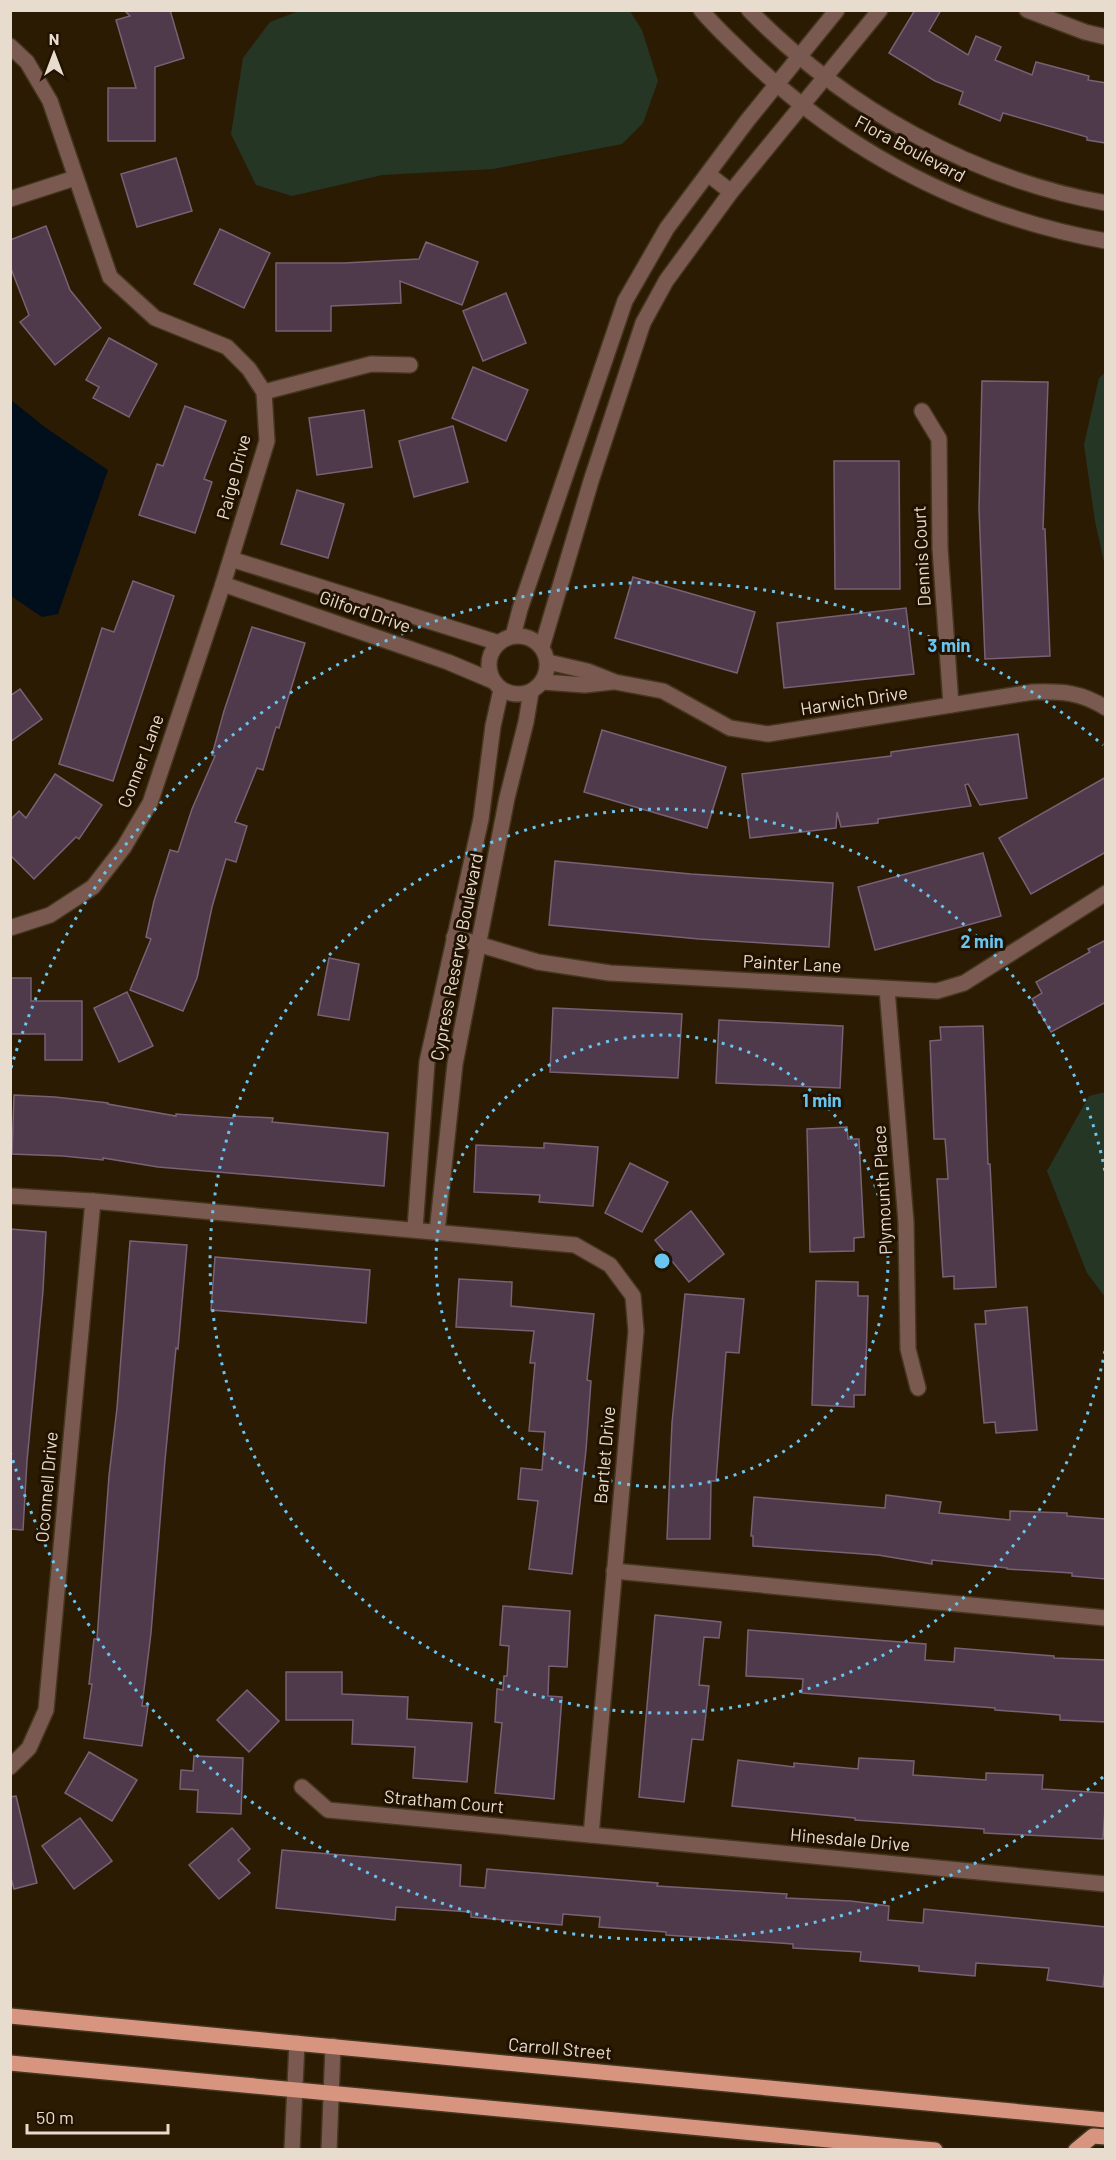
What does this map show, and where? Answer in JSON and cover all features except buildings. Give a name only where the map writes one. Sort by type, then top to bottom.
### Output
[{"type":"main road","name":"Carroll Street","points":[[10,2016],[1106,2121]]},
{"type":"main road","points":[[10,2063],[935,2150]]},
{"type":"main road","points":[[1076,2150],[1094,2136],[1106,2137]]},
{"type":"street","name":"Flora Boulevard","points":[[701,10],[777,85],[841,135],[879,159],[959,198],[1034,225],[1106,241]]},
{"type":"street","name":"Flora Boulevard","points":[[749,10],[772,34],[826,78],[864,105],[912,133],[968,161],[1013,178],[1106,203]]},
{"type":"street","points":[[506,639],[529,637],[542,647],[548,662],[547,673],[543,682],[531,692],[521,695],[510,694],[497,685],[488,668],[491,654],[506,639],[520,609],[626,301],[667,228],[837,10]]},
{"type":"street","points":[[542,647],[591,481],[643,323],[666,281],[730,192],[880,10]]},
{"type":"street","points":[[1027,10],[1085,32],[1106,37]]},
{"type":"street","name":"Paige Drive","points":[[10,46],[27,62],[50,101],[110,277],[155,318],[227,347],[249,369],[264,393],[267,441],[223,584]]},
{"type":"street","points":[[708,174],[730,192]]},
{"type":"street","points":[[10,199],[75,178]]},
{"type":"street","points":[[264,393],[371,364],[410,365]]},
{"type":"street","points":[[590,404],[613,415]]},
{"type":"street","name":"Dennis Court","points":[[922,411],[939,439],[940,548],[951,705]]},
{"type":"street","name":"Gilford Drive","points":[[231,559],[506,639]]},
{"type":"street","name":"Gilford Drive","points":[[223,584],[448,662],[497,685]]},
{"type":"street","name":"Conner Lane","points":[[10,928],[50,915],[93,887],[124,847],[150,803],[223,584]]},
{"type":"street","name":"Harwich Drive","points":[[548,662],[587,671],[615,682],[663,692],[730,728],[768,734],[1033,692],[1066,691],[1095,701],[1106,708]]},
{"type":"street","name":"Harwich Drive","points":[[543,682],[585,685],[615,682]]},
{"type":"street","name":"Cypress Reserve Boulevard","points":[[415,1230],[428,1062],[481,819],[497,685]]},
{"type":"street","name":"Cypress Reserve Boulevard","points":[[437,1232],[455,1064],[477,945],[531,692]]},
{"type":"street","name":"Painter Lane","points":[[454,937],[538,963],[610,973],[937,991],[964,982],[1106,893]]},
{"type":"street","name":"Plymounth Place","points":[[887,989],[906,1222],[908,1349],[918,1388]]},
{"type":"street","points":[[10,1196],[93,1201],[437,1232]]},
{"type":"street","name":"Oconnell Drive","points":[[10,1767],[29,1748],[46,1710],[93,1201]]},
{"type":"street","name":"Bartlet Drive","points":[[437,1232],[575,1245],[610,1264],[633,1296],[636,1331],[591,1835]]},
{"type":"street","points":[[614,1571],[1106,1618]]},
{"type":"street","name":"Stratham Court","points":[[302,1787],[328,1810],[591,1835]]},
{"type":"street","name":"Hinesdale Drive","points":[[591,1835],[1106,1884]]},
{"type":"street","points":[[292,2150],[297,2043]]},
{"type":"street","points":[[329,2150],[333,2046]]},
{"type":"green space","points":[[299,11],[630,11],[642,30],[658,81],[643,123],[622,144],[493,169],[382,175],[292,196],[256,185],[231,134],[243,58],[270,22]]},
{"type":"green space","points":[[1105,373],[1105,567],[1095,521],[1084,445],[1099,378]]},
{"type":"green space","points":[[1106,1092],[1105,1297],[1087,1273],[1047,1171],[1089,1096]]},
{"type":"water","points":[[11,400],[46,428],[108,470],[58,614],[42,617],[11,596]]}]
